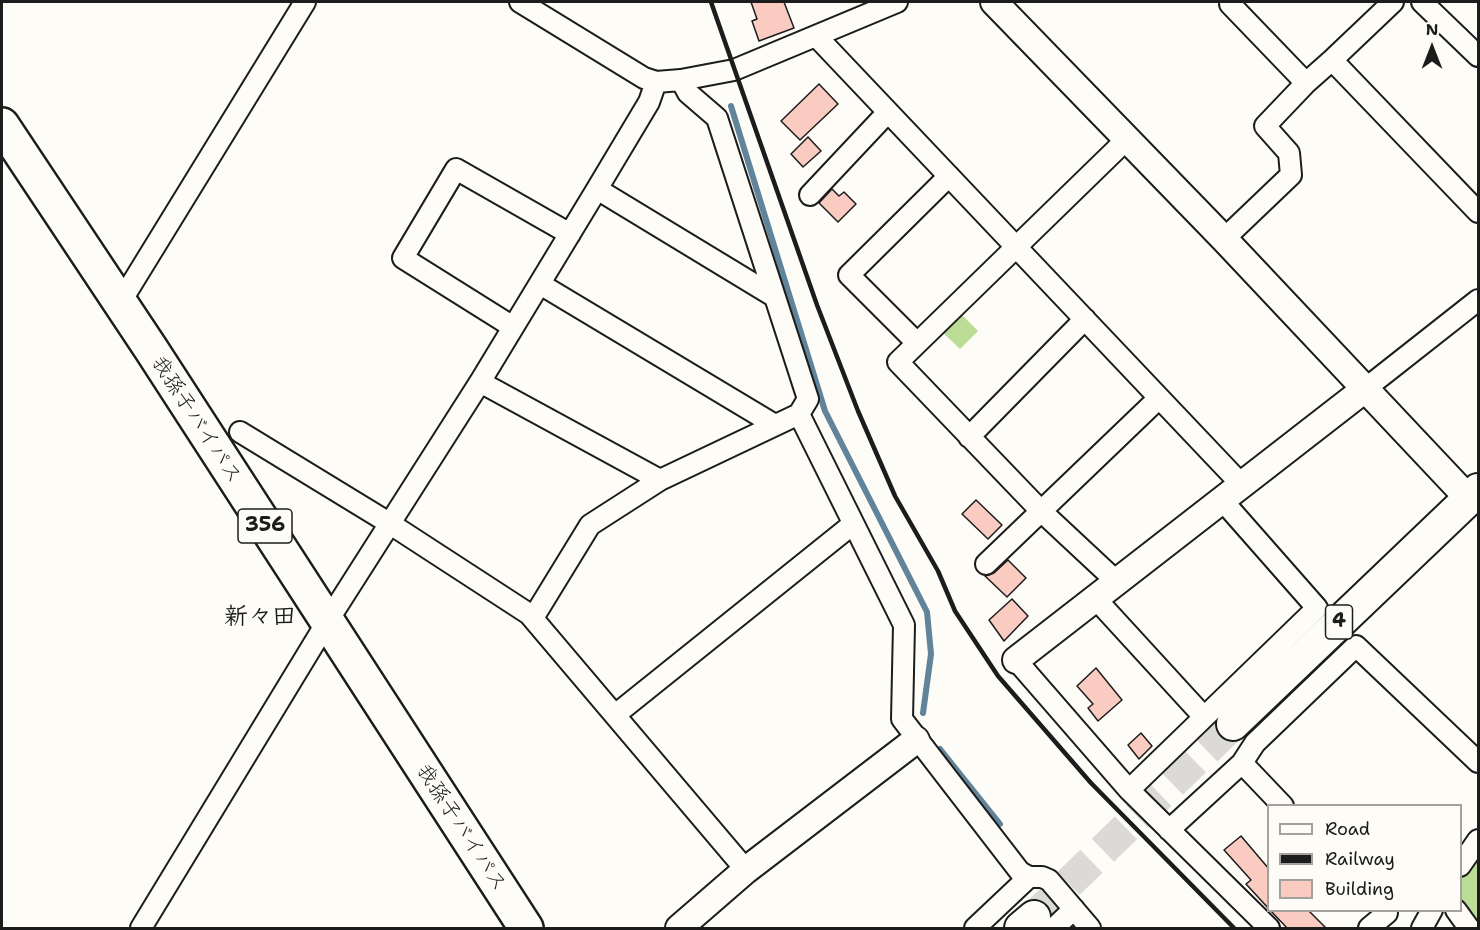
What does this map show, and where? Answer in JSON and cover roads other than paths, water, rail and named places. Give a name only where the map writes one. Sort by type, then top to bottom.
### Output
[{"type":"highway","name":"我孫子バイパス","points":[[2,125],[526,928]]},
{"type":"main road","name":"4","points":[[1218,721],[1475,499]]},
{"type":"street","points":[[120,303],[305,2]]},
{"type":"street","points":[[520,2],[644,78],[656,82],[681,80],[734,70],[897,2]]},
{"type":"street","points":[[994,2],[1224,239],[1365,389],[1475,499]]},
{"type":"street","points":[[1230,2],[1306,83]]},
{"type":"street","points":[[1224,239],[1291,175],[1289,153],[1265,126],[1306,83],[1393,2]]},
{"type":"street","points":[[1422,2],[1479,56]]},
{"type":"street","points":[[817,37],[1159,398],[1232,492],[1317,608],[1218,721],[1129,790]]},
{"type":"street","points":[[1332,60],[1479,212]]},
{"type":"street","points":[[533,618],[590,525],[660,480],[799,414],[808,399],[717,118],[687,93],[681,80]]},
{"type":"street","points":[[141,928],[388,523],[480,382],[540,284],[649,102],[656,82]]},
{"type":"street","points":[[810,195],[888,112]]},
{"type":"street","points":[[1116,581],[1041,511],[898,362],[1127,139]]},
{"type":"street","points":[[513,327],[403,258],[456,169],[570,234]]},
{"type":"street","points":[[917,343],[849,275],[949,176]]},
{"type":"street","points":[[597,189],[775,297]]},
{"type":"street","points":[[540,284],[776,425]]},
{"type":"street","points":[[1269,928],[1129,790],[1016,660],[1479,300]]},
{"type":"street","points":[[969,437],[1085,319]]},
{"type":"street","points":[[480,382],[660,480]]},
{"type":"street","points":[[986,564],[1159,398]]},
{"type":"street","points":[[799,414],[904,625],[902,719],[1020,872],[1029,877],[1042,877],[1049,880],[1090,928]]},
{"type":"street","points":[[240,432],[388,523],[529,614],[746,870]]},
{"type":"street","points":[[615,715],[853,524]]},
{"type":"street","points":[[1095,598],[1218,721]]},
{"type":"street","points":[[1169,830],[1242,763],[1256,742],[1356,646],[1479,762]]},
{"type":"street","points":[[679,928],[746,870],[916,740]]},
{"type":"street","points":[[1242,763],[1281,804]]},
{"type":"street","points":[[1462,865],[1479,840]]},
{"type":"street","points":[[975,928],[1029,877]]},
{"type":"street","points":[[1036,925],[1074,909]]},
{"type":"street","points":[[1369,928],[1386,912]]},
{"type":"street","points":[[1422,928],[1431,912]]},
{"type":"street","points":[[1457,912],[1469,928]]},
{"type":"waterway","points":[[731,106],[825,411],[927,612],[931,654],[923,713]]},
{"type":"waterway","points":[[940,749],[1000,824]]},
{"type":"tunnel","points":[[1034,917],[1233,724]]},
{"type":"railway","points":[[711,2],[817,305],[858,411],[895,496],[938,571],[955,611],[998,676],[1091,783],[1234,928]]},
{"type":"district","name":"新々田","points":[[260,618]]}]
